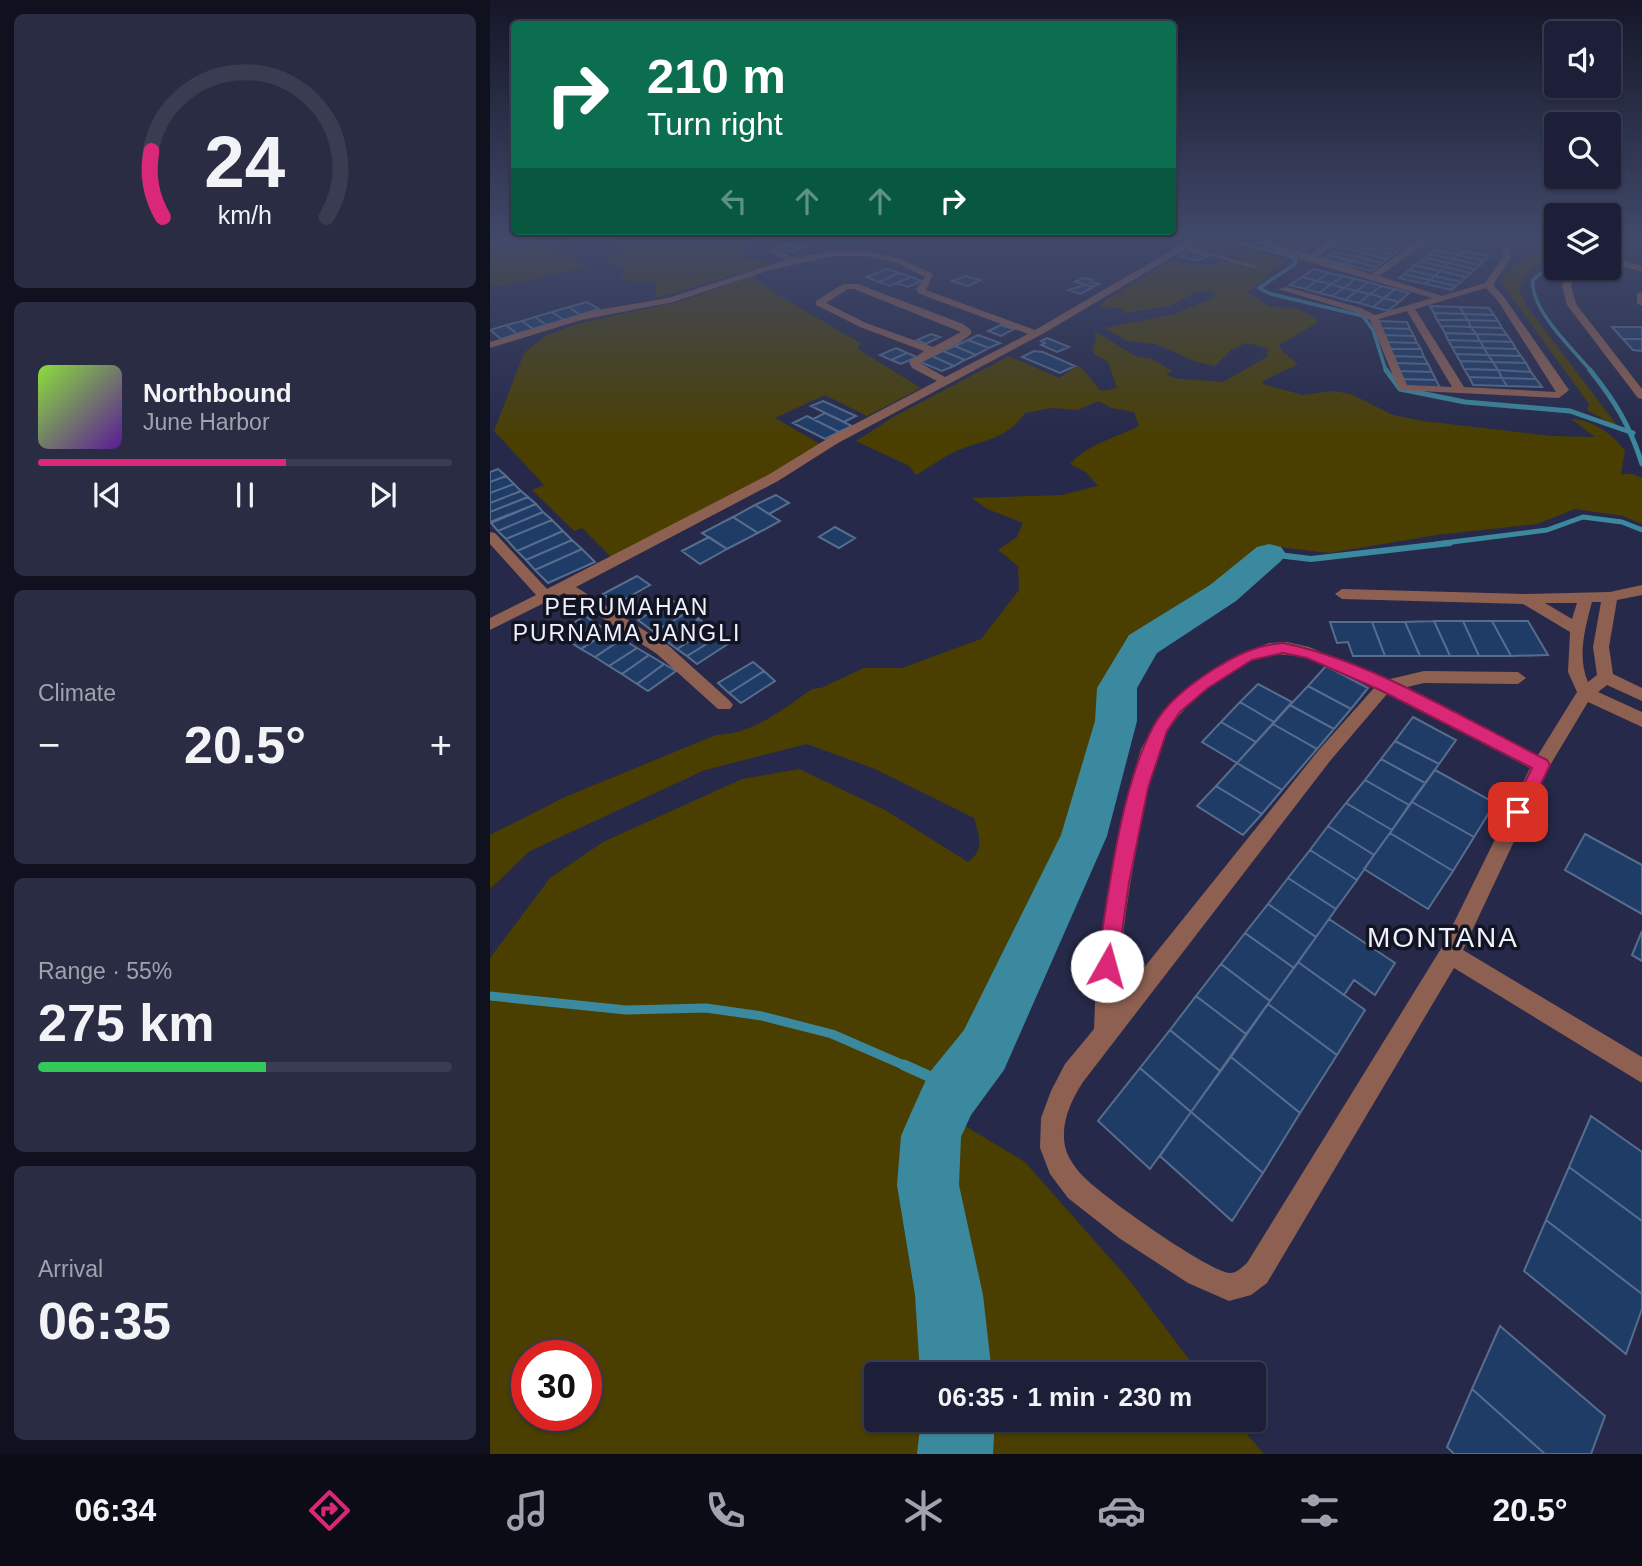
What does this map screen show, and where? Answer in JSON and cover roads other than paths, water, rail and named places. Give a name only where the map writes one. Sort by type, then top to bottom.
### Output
[{"type":"street","points":[[490,345],[608,310],[632,306]]},
{"type":"street","points":[[825,306],[863,325],[930,350]]},
{"type":"street","points":[[908,306],[953,323],[967,332],[957,340],[930,350],[914,362],[916,366],[946,382]]},
{"type":"street","points":[[961,306],[1035,333]]},
{"type":"street","points":[[490,625],[773,478],[834,440],[946,382],[1082,306]]},
{"type":"street","points":[[1343,306],[1374,318],[1403,388],[1552,396],[1563,393],[1506,306]]},
{"type":"street","points":[[1374,318],[1413,306]]},
{"type":"street","points":[[1573,306],[1642,396]]},
{"type":"street","points":[[1409,307],[1461,392]]},
{"type":"street","points":[[490,536],[544,596]]},
{"type":"street","points":[[490,557],[505,550]]},
{"type":"street","points":[[564,586],[663,650],[724,705]]},
{"type":"street","points":[[1342,594],[1610,597],[1642,590]]},
{"type":"street","points":[[1586,597],[1577,629],[1575,668],[1586,692],[1642,720]]},
{"type":"street","points":[[1610,597],[1601,636],[1602,664],[1606,677],[1642,695]]},
{"type":"street","points":[[1526,598],[1577,629]]},
{"type":"street","points":[[1106,1033],[1105,989],[1110,942],[1139,788],[1160,729],[1175,708],[1202,684],[1247,656],[1266,649],[1296,649],[1385,686],[1541,765]]},
{"type":"street","points":[[1518,678],[1424,677],[1385,686],[1324,756],[1074,1073],[1062,1094],[1051,1123],[1053,1149],[1061,1168],[1075,1187],[1116,1219],[1210,1280],[1230,1287],[1244,1284],[1257,1273],[1450,954],[1541,765],[1586,692],[1606,677]]},
{"type":"street","points":[[1450,954],[1642,1072]]},
{"type":"waterway","points":[[1321,306],[1363,316],[1373,330],[1386,371]]},
{"type":"waterway","points":[[1539,306],[1554,328],[1591,371]]},
{"type":"waterway","points":[[1386,370],[1400,389],[1465,402],[1570,411],[1629,432]]},
{"type":"waterway","points":[[1590,370],[1621,414],[1629,432]]},
{"type":"waterway","points":[[1629,432],[1633,433]]},
{"type":"waterway","points":[[1629,432],[1642,464]]},
{"type":"waterway","points":[[1436,544],[1547,530],[1583,517],[1622,522],[1642,530]]},
{"type":"waterway","points":[[1269,554],[1311,559],[1450,543]]},
{"type":"waterway","points":[[955,1362],[949,1295],[928,1185],[931,1136],[950,1094],[984,1050],[1084,836],[1116,721],[1117,688],[1143,644],[1223,593],[1269,554]]},
{"type":"waterway","points":[[490,996],[626,1010],[706,1008],[762,1016],[832,1034],[908,1067]]},
{"type":"waterway","points":[[904,1065],[935,1079],[950,1094]]},
{"type":"waterway","points":[[955,1454],[957,1432]]},
{"type":"district","name":"PERUMAHAN PURNAMA JANGLI","points":[[627,620]]},
{"type":"district","name":"MONTANA","points":[[1443,937]]}]
